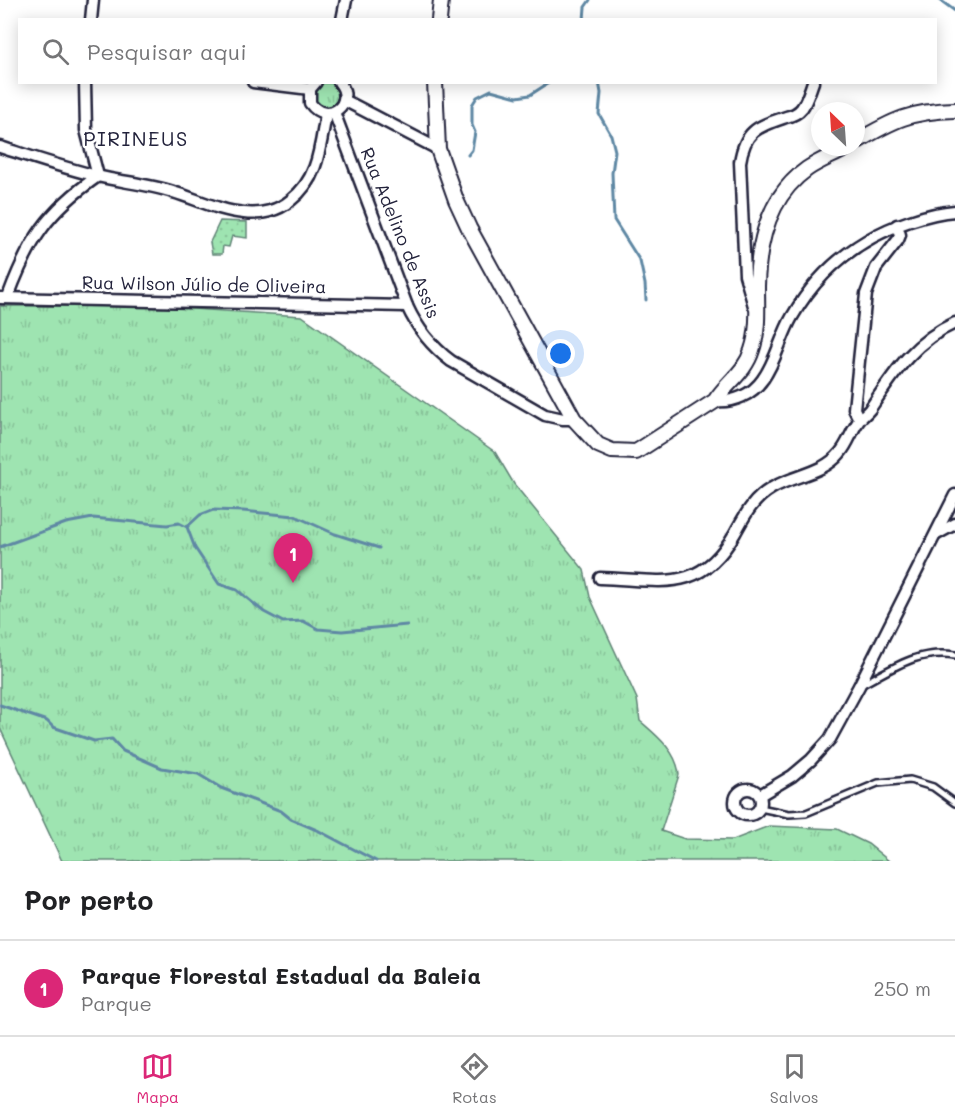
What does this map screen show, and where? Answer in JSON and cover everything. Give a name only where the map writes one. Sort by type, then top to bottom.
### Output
[{"type":"street","points":[[91,18],[93,0]]},
{"type":"street","points":[[342,18],[346,0]]},
{"type":"street","points":[[439,18],[441,0]]},
{"type":"street","points":[[86,84],[86,130],[98,176]]},
{"type":"street","points":[[283,84],[313,86]]},
{"type":"street","points":[[0,147],[98,176],[174,192],[213,207],[244,213],[269,212],[290,202],[306,187],[317,166],[330,113],[339,109],[344,99],[344,90],[340,84]]},
{"type":"street","points":[[435,84],[438,149],[452,190],[469,228],[574,419],[598,445],[612,451],[636,452],[715,401],[724,389],[739,376],[752,350],[757,315],[759,256],[770,214],[786,189],[800,175],[833,156]]},
{"type":"street","points":[[757,315],[745,275],[740,162],[742,148],[746,139],[758,128],[802,109],[812,84]]},
{"type":"street","name":"Rua Adelino de Assis","points":[[313,86],[309,96],[314,108],[330,113],[407,306],[424,336],[438,352],[451,361],[545,415],[574,419]]},
{"type":"street","points":[[344,99],[438,149]]},
{"type":"street","points":[[865,137],[895,120],[915,113],[955,110]]},
{"type":"street","points":[[4,298],[42,226],[74,193],[98,176]]},
{"type":"street","points":[[715,401],[726,402],[740,398],[763,380],[792,317],[815,284],[851,250],[897,225],[928,215],[955,211]]},
{"type":"street","points":[[859,419],[854,409],[866,294],[876,268],[898,240],[900,235],[897,225]]},
{"type":"street","name":"Rua Wilson Júlio de Oliveira","points":[[4,298],[407,306]]},
{"type":"street","points":[[600,578],[685,579],[710,566],[724,552],[747,511],[756,500],[772,488],[832,462],[840,454],[859,419],[865,416],[898,367],[915,349],[955,323]]},
{"type":"street","points":[[760,795],[792,776],[830,739],[955,495]]},
{"type":"street","points":[[936,534],[955,524]]},
{"type":"street","points":[[747,789],[756,792],[760,795],[760,808],[747,815],[739,811],[735,802],[739,793],[747,789]]},
{"type":"lane","points":[[859,686],[920,655],[933,653],[955,655]]},
{"type":"lane","points":[[760,808],[789,814],[806,813],[878,783],[910,780],[933,788],[955,803]]},
{"type":"green space","points":[[317,84],[336,84],[343,94],[333,111],[317,109],[311,91]]},
{"type":"green space","points":[[220,221],[247,222],[247,238],[232,236],[229,247],[223,246],[222,254],[212,254],[210,242]]},
{"type":"green space","points":[[0,306],[146,306],[302,316],[495,452],[514,484],[584,570],[590,597],[637,699],[640,721],[665,744],[677,766],[679,775],[661,831],[685,839],[733,840],[769,826],[837,829],[868,844],[889,861],[62,861],[0,728]]},
{"type":"waterway","points":[[584,18],[585,7],[590,0]]},
{"type":"waterway","points":[[940,0],[955,11]]},
{"type":"waterway","points":[[468,155],[472,150],[475,132],[472,125],[472,105],[477,97],[491,90],[517,97],[530,95],[547,84]]},
{"type":"waterway","points":[[599,84],[599,114],[611,135],[615,151],[612,173],[614,220],[640,261],[646,300]]},
{"type":"waterway","points":[[0,547],[66,523],[93,518],[167,525],[179,523],[187,527],[200,515],[213,510],[295,516],[335,534],[379,548]]},
{"type":"waterway","points":[[187,527],[195,548],[219,584],[237,590],[264,612],[283,622],[303,621],[318,629],[342,631],[407,625]]},
{"type":"waterway","points":[[0,705],[47,721],[53,727],[94,741],[112,739],[123,751],[162,768],[198,774],[221,788],[281,811],[291,819],[376,861]]},
{"type":"place","name":"Parque Florestal Estadual da Baleia","points":[[293,583]]},
{"type":"district","name":"PIRINEUS","points":[[136,139]]}]
